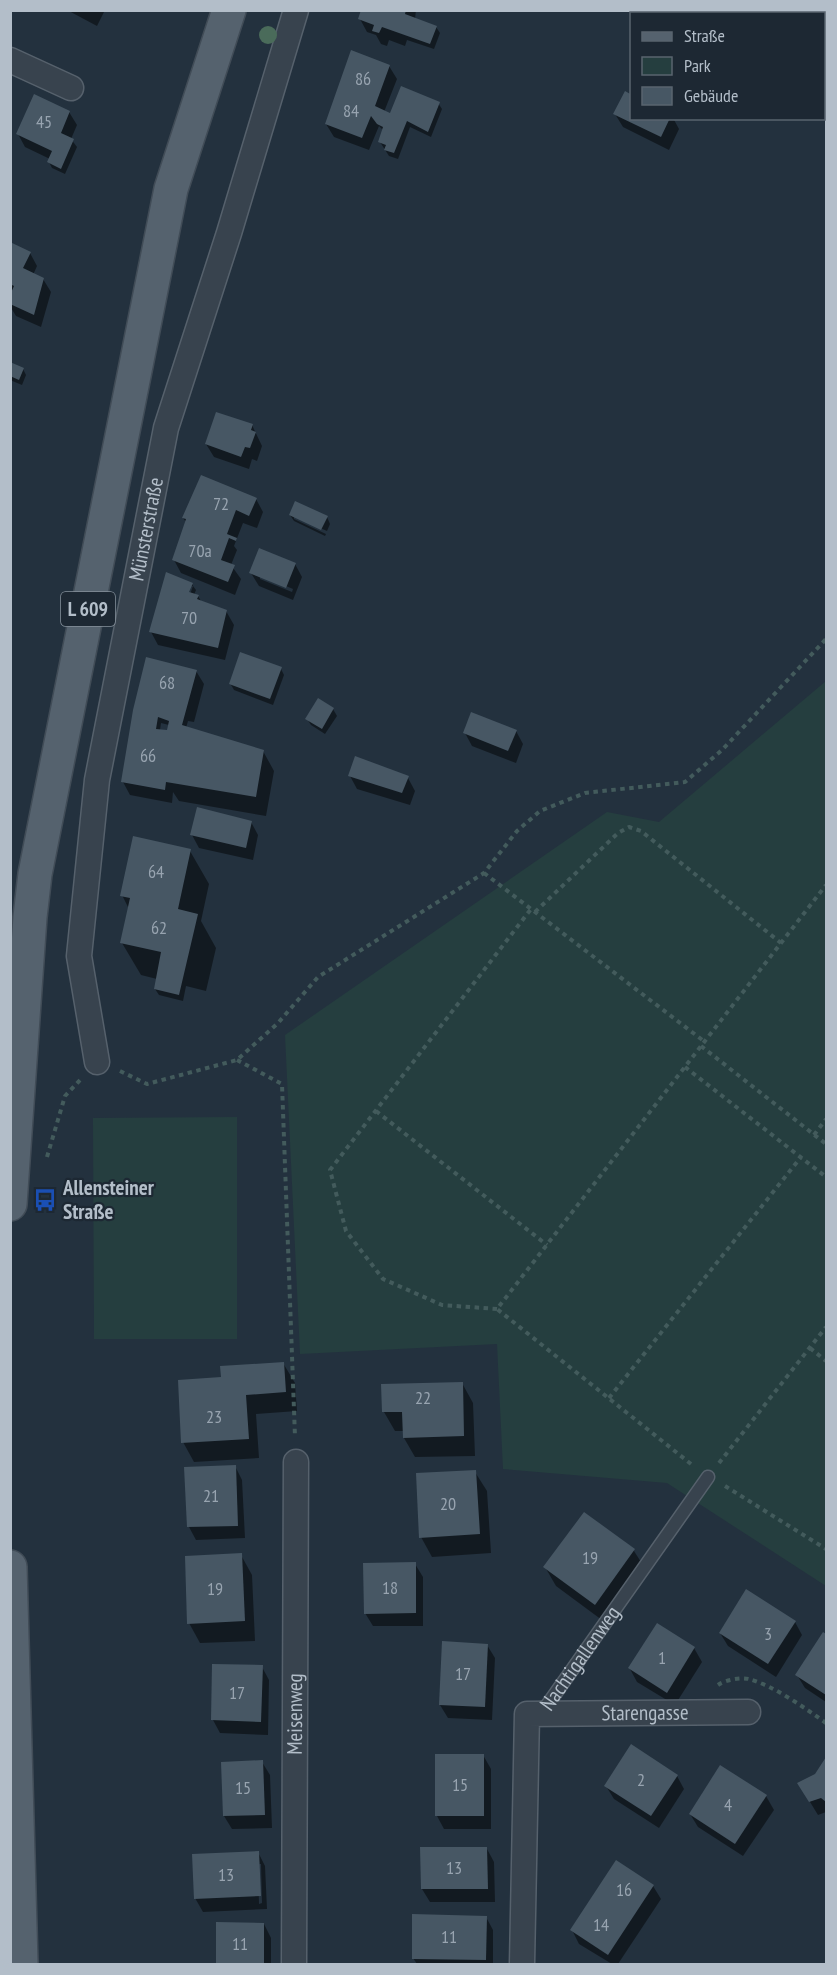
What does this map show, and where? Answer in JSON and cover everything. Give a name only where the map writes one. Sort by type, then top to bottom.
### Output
[{"type":"main road","name":"Münsterstraße","points":[[11,1192],[20,915],[35,874],[171,189],[229,10]]},
{"type":"main road","points":[[10,1567],[21,1965]]},
{"type":"street","name":"Münsterstraße","points":[[97,1062],[79,956],[97,780],[166,428],[229,233],[296,10]]},
{"type":"street","points":[[10,60],[71,88]]},
{"type":"street","name":"Meisenweg","points":[[294,1965],[296,1462]]},
{"type":"street","name":"Starengasse","points":[[541,1714],[748,1712]]},
{"type":"street","name":"Nachtigallenweg","points":[[522,1965],[527,1714],[541,1714]]},
{"type":"lane","name":"Nachtigallenweg","points":[[541,1714],[708,1477]]},
{"type":"path","points":[[11,1192],[42,1171],[65,1096],[97,1062],[147,1084],[237,1060],[278,1023],[318,977],[484,873],[517,831],[540,811],[585,793],[685,782],[722,750],[826,639]]},
{"type":"path","points":[[781,943],[641,831],[629,827],[618,833],[533,911],[330,1170],[346,1232],[383,1279],[442,1305],[497,1309],[708,1477],[733,1490],[826,1549]]},
{"type":"path","points":[[484,873],[705,1042]]},
{"type":"path","points":[[497,1309],[826,885]]},
{"type":"path","points":[[701,1046],[826,1144]]},
{"type":"path","points":[[237,1060],[282,1084],[296,1462]]},
{"type":"path","points":[[685,1067],[826,1177]]},
{"type":"path","points":[[376,1111],[547,1245]]},
{"type":"path","points":[[814,1135],[826,1119]]},
{"type":"path","points":[[609,1398],[801,1157]]},
{"type":"path","points":[[708,1477],[826,1327]]},
{"type":"path","points":[[810,1348],[826,1361]]},
{"type":"path","points":[[789,1698],[826,1723]]},
{"type":"green space","points":[[826,681],[826,1586],[667,1483],[503,1469],[497,1344],[300,1354],[285,1035],[607,812],[659,822]]},
{"type":"green space","points":[[237,1117],[237,1339],[94,1339],[93,1118]]},
{"type":"building","points":[[361,10],[406,10],[405,14],[437,26],[430,44],[382,27],[379,33],[372,31],[374,25],[358,19]]},
{"type":"building","points":[[351,50],[390,65],[375,106],[390,113],[401,86],[440,102],[428,132],[407,121],[394,153],[384,150],[386,145],[378,142],[383,127],[377,124],[371,116],[362,138],[325,124]]},
{"type":"building","points":[[625,91],[630,94],[630,120],[669,120],[661,137],[613,114]]},
{"type":"building","points":[[34,94],[70,111],[61,133],[74,139],[61,169],[47,162],[52,151],[16,134]]},
{"type":"building","points":[[10,242],[31,252],[23,268],[44,278],[34,315],[10,304],[10,295],[14,286],[10,284]]},
{"type":"building","points":[[10,362],[24,368],[19,380],[10,376]]},
{"type":"building","points":[[216,412],[253,424],[251,430],[256,432],[250,448],[245,447],[241,457],[205,444]]},
{"type":"building","points":[[201,475],[257,498],[249,516],[236,510],[227,534],[237,538],[236,541],[229,538],[221,560],[235,565],[228,582],[172,560],[186,519],[182,518]]},
{"type":"building","points":[[295,501],[328,516],[321,530],[289,515]]},
{"type":"building","points":[[259,548],[296,563],[286,588],[249,573]]},
{"type":"building","points":[[166,572],[193,583],[189,592],[199,595],[197,599],[227,610],[218,648],[149,632]]},
{"type":"building","points":[[240,652],[282,667],[270,699],[229,684]]},
{"type":"building","points":[[146,657],[197,670],[182,725],[264,750],[256,797],[166,782],[165,790],[121,782],[133,710]],"holes":[[[158,717],[169,721],[167,730],[156,729]]]},
{"type":"building","points":[[318,698],[334,708],[322,729],[305,719]]},
{"type":"building","points":[[471,712],[517,730],[508,751],[463,733]]},
{"type":"building","points":[[355,756],[409,776],[402,793],[348,776]]},
{"type":"building","points":[[197,807],[252,821],[246,848],[190,835]]},
{"type":"building","points":[[133,836],[191,849],[178,909],[198,914],[179,995],[154,989],[161,952],[120,943],[130,898],[120,896]]},
{"type":"building","points":[[284,1362],[286,1392],[246,1395],[249,1439],[181,1443],[178,1380],[221,1377],[220,1366]]},
{"type":"building","points":[[463,1382],[464,1436],[403,1438],[402,1412],[382,1412],[381,1384]]},
{"type":"building","points":[[236,1465],[238,1526],[187,1527],[184,1467]]},
{"type":"building","points":[[476,1470],[480,1534],[419,1538],[416,1473]]},
{"type":"building","points":[[584,1512],[635,1549],[595,1605],[543,1567]]},
{"type":"building","points":[[242,1553],[245,1621],[187,1624],[185,1556]]},
{"type":"building","points":[[416,1562],[416,1613],[364,1614],[363,1563]]},
{"type":"building","points":[[746,1589],[796,1621],[768,1664],[719,1633]]},
{"type":"building","points":[[657,1623],[695,1647],[667,1693],[628,1668]]},
{"type":"building","points":[[823,1632],[826,1634],[826,1695],[795,1675]]},
{"type":"building","points":[[442,1641],[488,1644],[485,1707],[439,1705]]},
{"type":"building","points":[[212,1664],[263,1665],[261,1722],[211,1720]]},
{"type":"building","points":[[631,1744],[678,1775],[651,1816],[604,1786]]},
{"type":"building","points":[[435,1754],[484,1754],[484,1816],[435,1816]]},
{"type":"building","points":[[826,1757],[826,1802],[821,1798],[809,1802],[797,1783],[815,1774]]},
{"type":"building","points":[[263,1760],[265,1815],[223,1816],[221,1762]]},
{"type":"building","points":[[720,1765],[767,1795],[735,1844],[689,1814]]},
{"type":"building","points":[[420,1847],[487,1847],[488,1889],[421,1889]]},
{"type":"building","points":[[259,1851],[261,1896],[194,1899],[192,1854]]},
{"type":"building","points":[[616,1860],[654,1885],[608,1955],[570,1930]]},
{"type":"building","points":[[412,1914],[487,1916],[486,1960],[412,1959]]},
{"type":"building","points":[[216,1922],[264,1923],[264,1964],[216,1964]]},
{"type":"place","name":"Allensteiner Straße","points":[[45,1200]]}]
